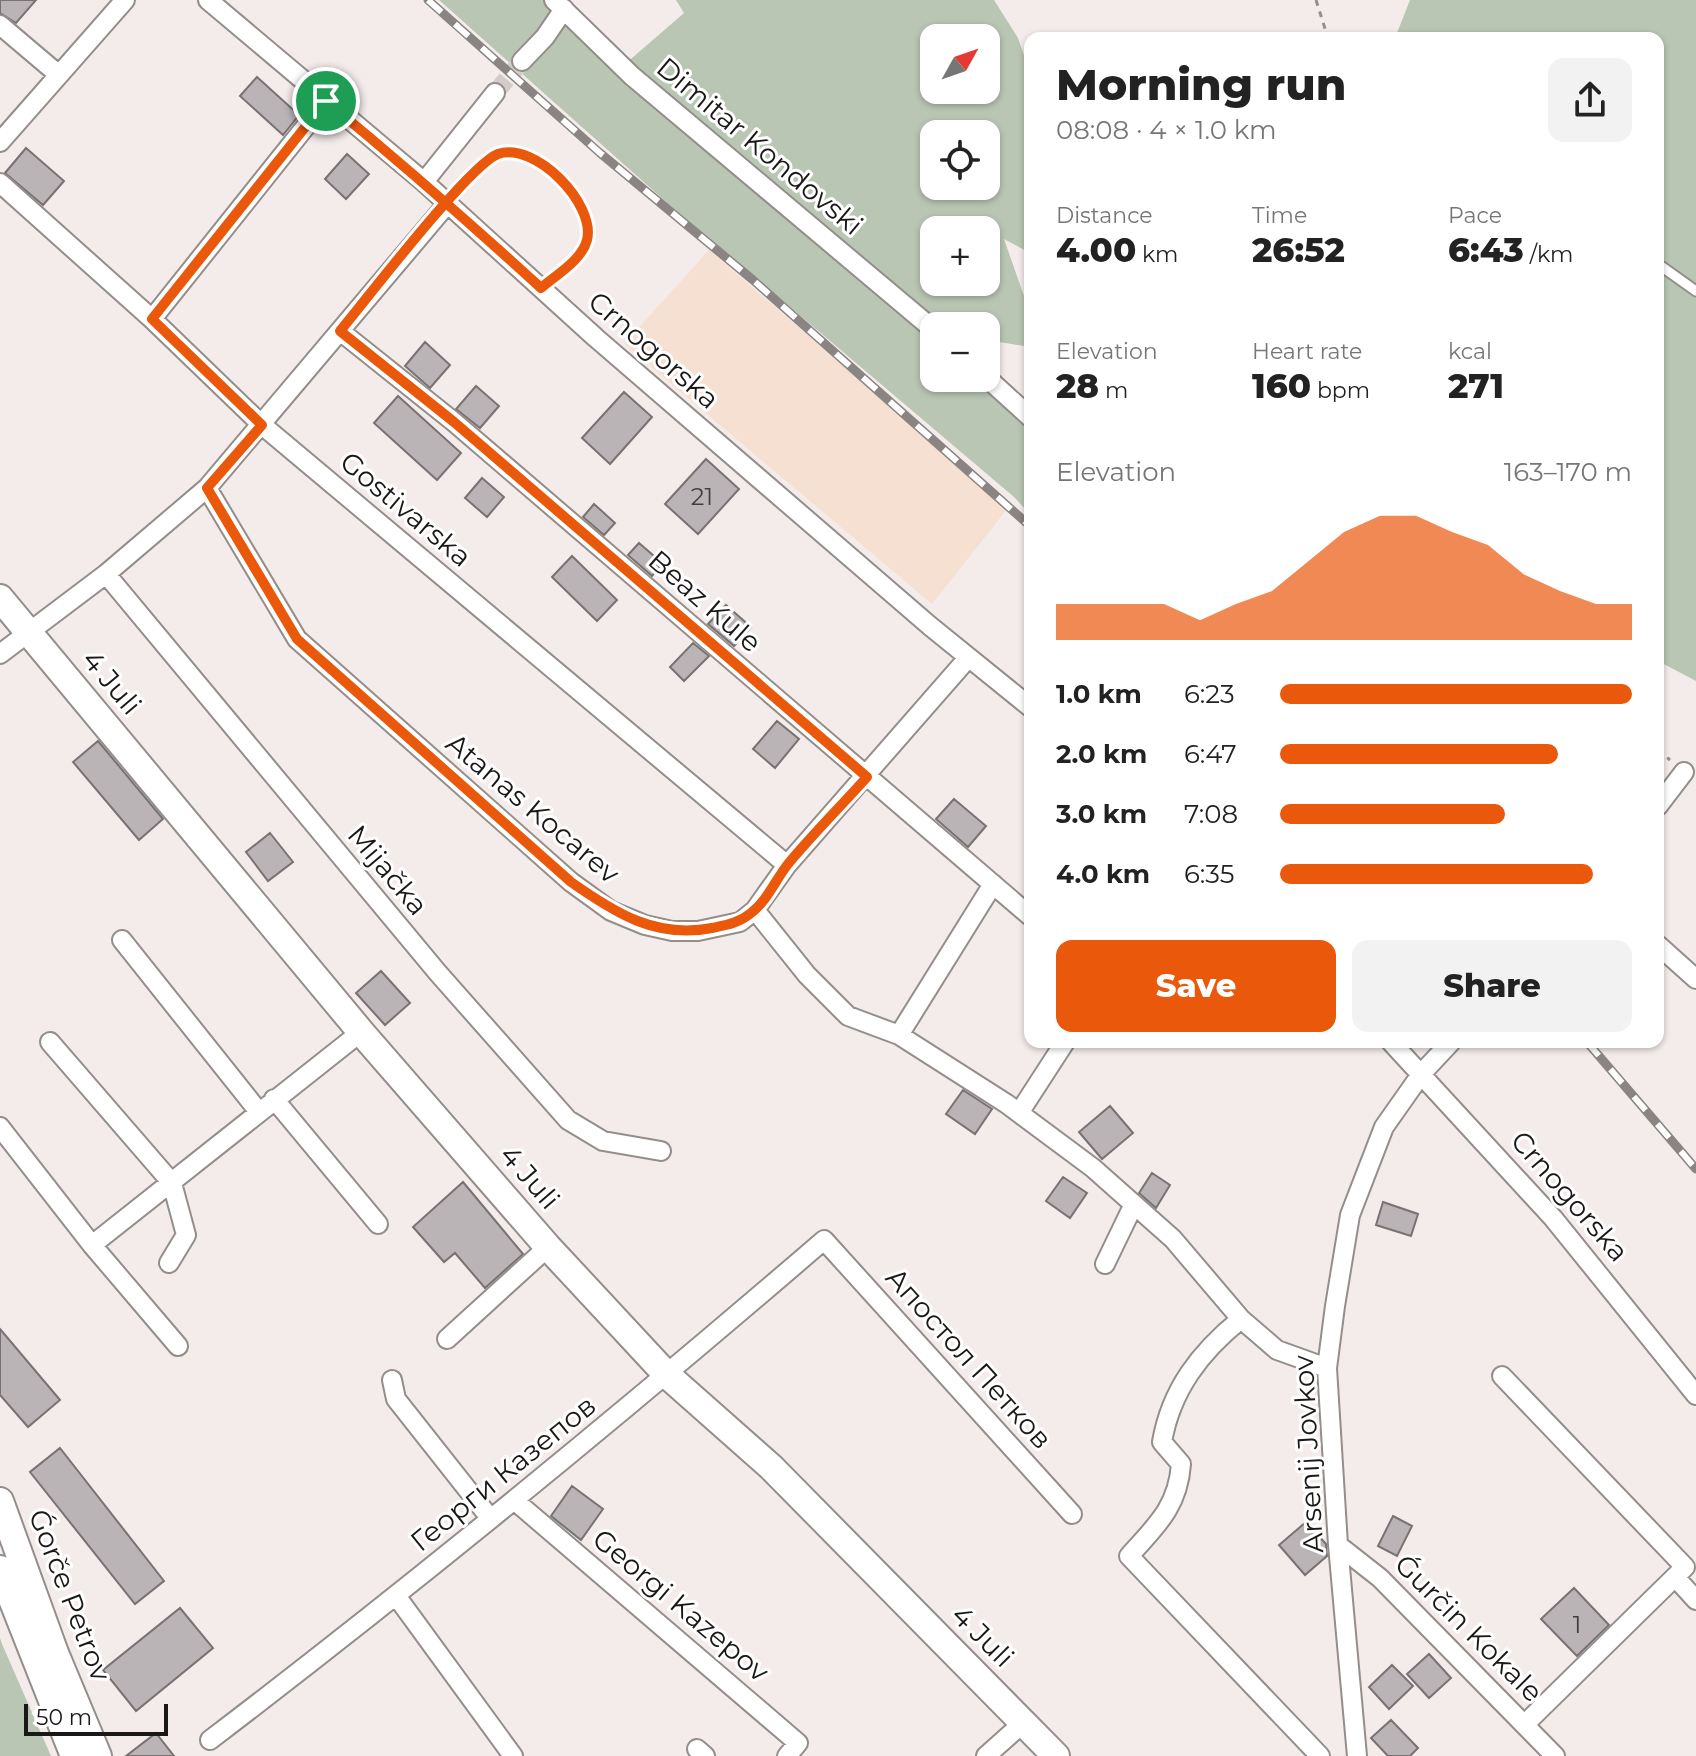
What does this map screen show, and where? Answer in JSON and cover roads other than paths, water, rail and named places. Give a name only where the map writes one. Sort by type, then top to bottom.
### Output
[{"type":"street","points":[[0,142],[125,0]]},
{"type":"street","name":"Crnogorska","points":[[208,0],[424,182],[541,288],[968,658],[1024,702]]},
{"type":"street","points":[[522,61],[545,37],[559,5]]},
{"type":"street","name":"Dimitar Kondovski","points":[[559,5],[632,76],[920,318]]},
{"type":"street","points":[[0,25],[59,75]]},
{"type":"street","points":[[424,182],[495,93]]},
{"type":"street","points":[[152,319],[326,101]]},
{"type":"street","name":"Gostivarska","points":[[0,183],[152,319],[262,425],[787,865]]},
{"type":"street","points":[[0,654],[106,574],[207,488],[448,203]]},
{"type":"street","name":"Beaz Kule","points":[[340,331],[454,422],[1024,911]]},
{"type":"street","points":[[1000,390],[1024,412]]},
{"type":"street","name":"Atanas Kocarev","points":[[207,488],[297,639],[571,882],[611,911],[645,925],[672,931],[698,931],[740,922],[755,910],[787,865],[968,658]]},
{"type":"street","name":"Mijačka","points":[[106,574],[438,973],[568,1120],[603,1141],[661,1151]]},
{"type":"street","name":"4 Juli","points":[[0,598],[361,1032],[548,1247],[667,1375],[771,1467],[1056,1756]]},
{"type":"street","points":[[1664,799],[1690,767]]},
{"type":"street","points":[[899,1035],[993,884]]},
{"type":"street","points":[[755,910],[807,975],[848,1016],[899,1035],[1019,1113],[1093,1168],[1133,1206],[1153,1219],[1241,1319],[1277,1350],[1327,1368]]},
{"type":"street","points":[[122,940],[259,1112]]},
{"type":"street","points":[[1664,950],[1696,979]]},
{"type":"street","points":[[92,1245],[361,1032]]},
{"type":"street","points":[[50,1042],[172,1183],[186,1235],[169,1263]]},
{"type":"street","points":[[1019,1113],[1061,1048]]},
{"type":"street","name":"Crnogorska","points":[[1397,1048],[1553,1218],[1696,1395]]},
{"type":"street","name":"Arsenij Jovkov","points":[[1357,1756],[1338,1545],[1327,1368],[1350,1215],[1384,1127],[1422,1073],[1445,1048]]},
{"type":"street","points":[[274,1099],[378,1224]]},
{"type":"street","points":[[0,1127],[92,1245],[178,1346]]},
{"type":"street","points":[[1105,1264],[1133,1206]]},
{"type":"street","name":"Георги Казепов","points":[[210,1740],[397,1597],[667,1375],[824,1240]]},
{"type":"street","name":"Апостол Петков","points":[[824,1240],[1072,1514]]},
{"type":"street","points":[[447,1339],[548,1247]]},
{"type":"street","points":[[1241,1319],[1200,1357],[1167,1413],[1162,1442],[1181,1464],[1180,1481],[1168,1514],[1129,1556],[1320,1756]]},
{"type":"street","points":[[1502,1376],[1685,1567],[1525,1724]]},
{"type":"street","points":[[392,1380],[396,1399],[490,1518]]},
{"type":"street","name":"Georgi Kazepov","points":[[514,1500],[798,1743],[787,1756]]},
{"type":"street","name":"Ǵorče Petrov","points":[[0,1501],[55,1653],[98,1756]]},
{"type":"street","name":"Ǵurčin Kokale","points":[[1338,1545],[1380,1578],[1555,1756]]},
{"type":"street","name":"Ǵorče Petrov","points":[[0,1569],[74,1756]]},
{"type":"street","points":[[1675,1577],[1696,1600]]},
{"type":"street","points":[[397,1597],[513,1756]]},
{"type":"street","points":[[986,1756],[1023,1723]]},
{"type":"lane","points":[[448,203],[496,155],[516,152],[537,161],[556,175],[583,211],[588,231],[581,253],[541,288]]},
{"type":"lane","points":[[1664,268],[1696,291]]},
{"type":"tunnel","points":[[495,93],[522,61]]},
{"type":"railway","points":[[428,0],[600,153],[753,280],[1024,521]]},
{"type":"railway","points":[[1592,1048],[1696,1169]]}]
